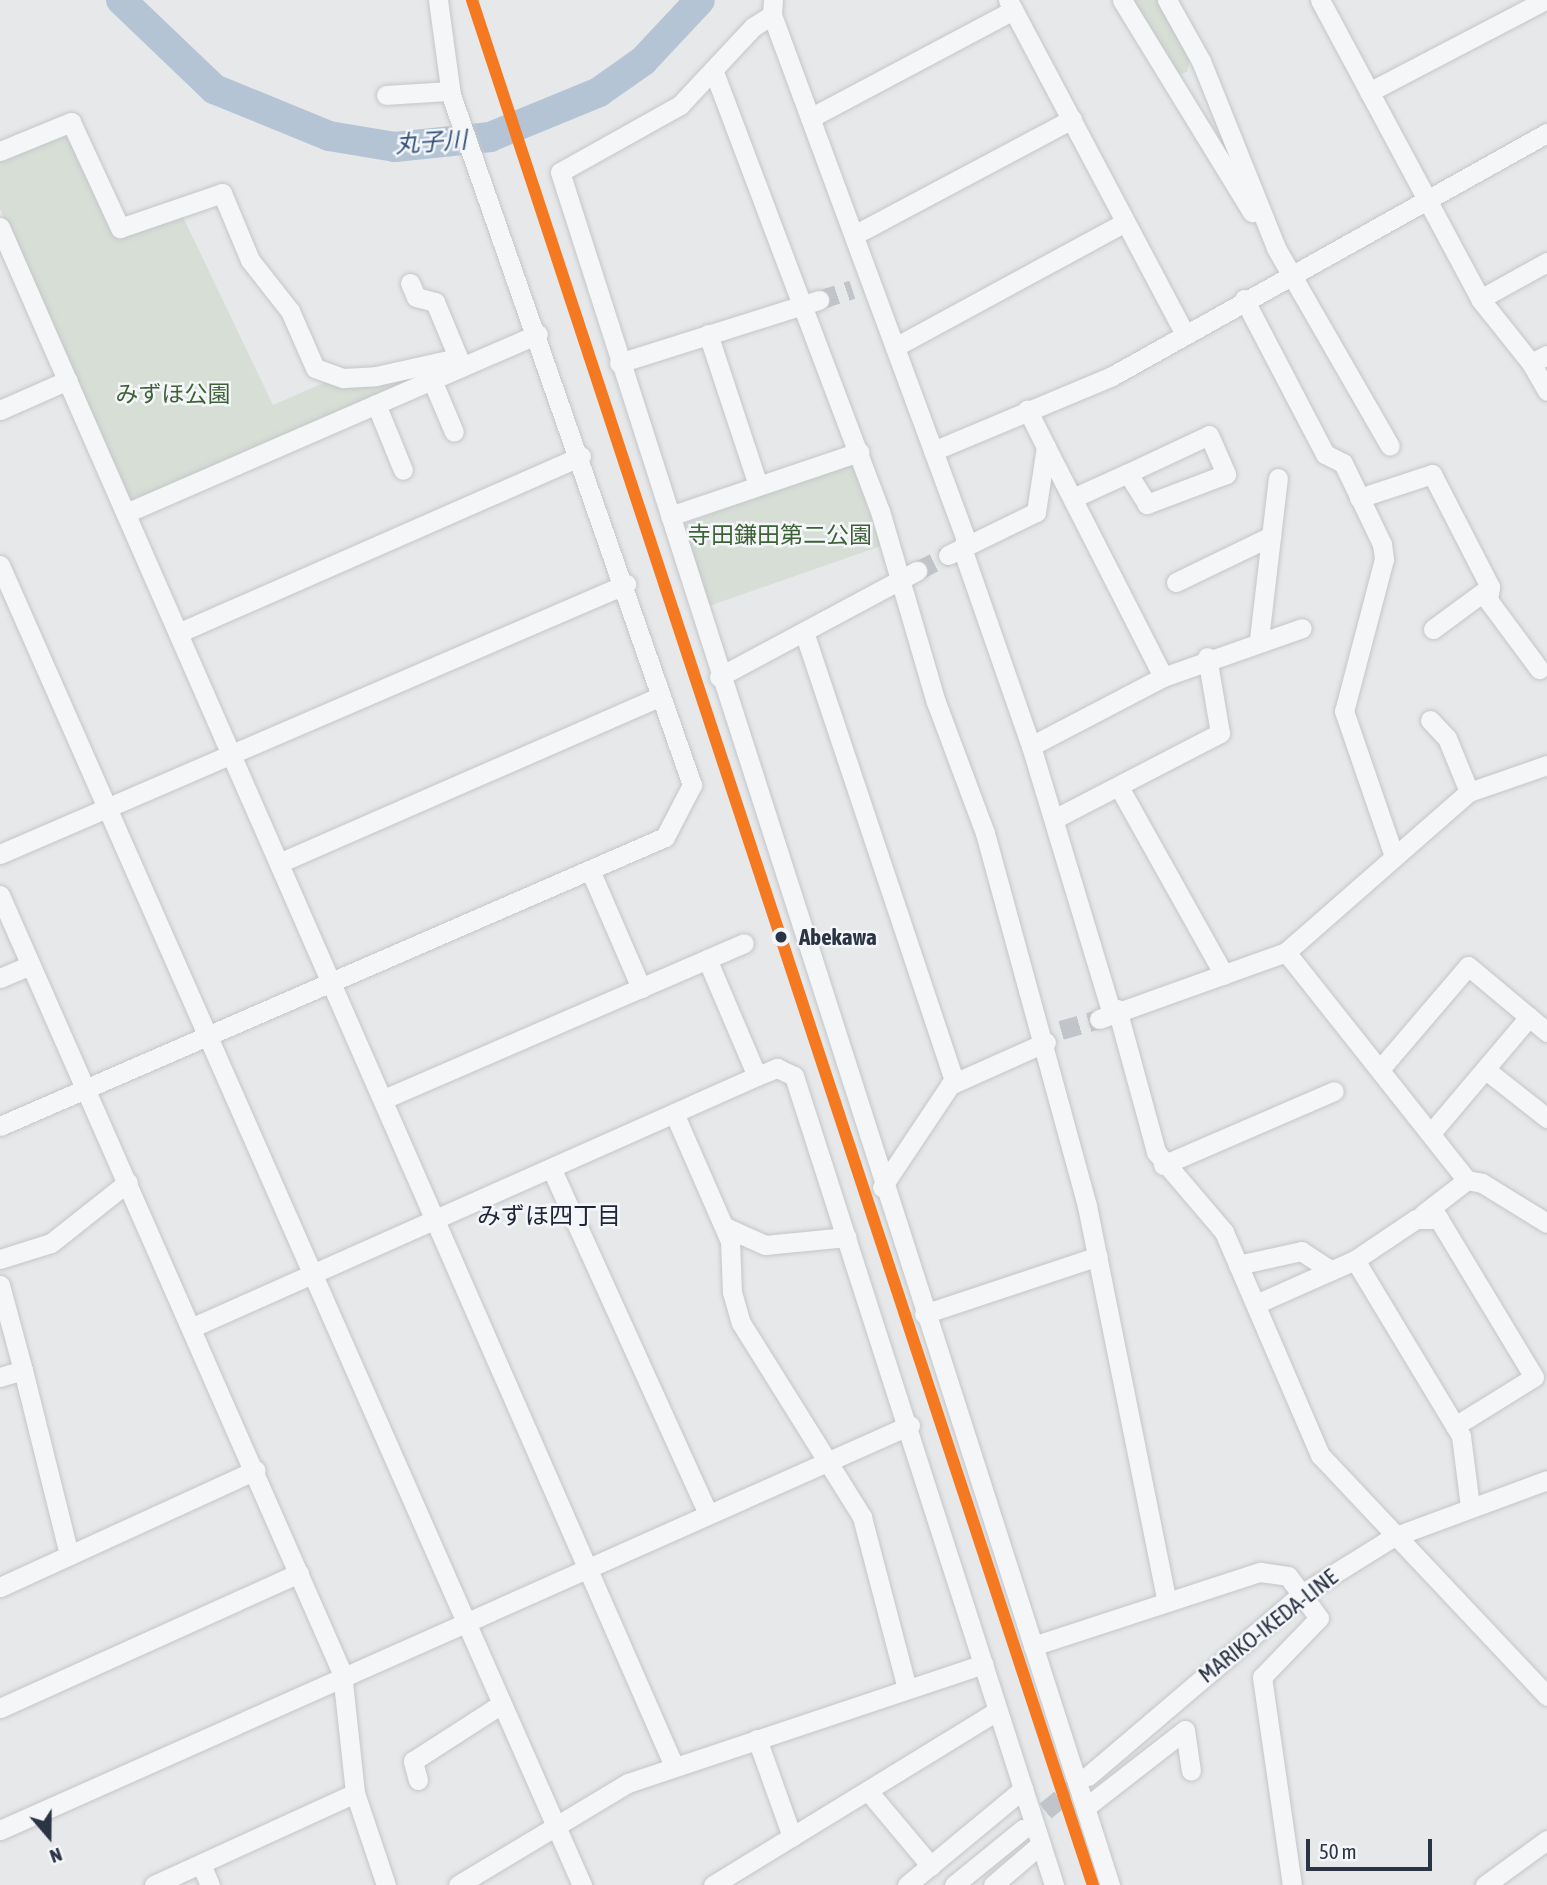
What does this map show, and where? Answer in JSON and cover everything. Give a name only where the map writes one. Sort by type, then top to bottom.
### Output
[{"type":"street","points":[[0,1126],[665,837],[692,785],[582,456],[451,93],[438,0]]},
{"type":"street","points":[[1122,0],[1276,248],[1390,446]]},
{"type":"street","points":[[1167,0],[1201,61],[1276,248]]},
{"type":"street","points":[[1320,0],[1480,299],[1539,359],[1547,391]]},
{"type":"street","points":[[1369,92],[1545,0]]},
{"type":"street","points":[[810,118],[1011,5],[1184,332]]},
{"type":"street","points":[[1110,1885],[882,1187],[560,172],[680,105],[772,8],[967,546],[964,554],[1031,746],[1109,1013],[1163,1165],[1224,1233],[1256,1304],[1309,1438],[1331,1472],[1547,1696]]},
{"type":"street","points":[[714,72],[811,303],[899,580],[1051,1035],[1167,1602]]},
{"type":"street","points":[[387,95],[451,93]]},
{"type":"street","points":[[854,236],[1072,119]]},
{"type":"street","points":[[0,151],[71,122],[120,228],[222,193],[250,260],[290,310],[315,368],[343,378],[376,376],[460,363]]},
{"type":"street","points":[[933,451],[1027,409],[1112,376],[1290,272],[1547,133]]},
{"type":"street","points":[[895,347],[1125,222]]},
{"type":"street","points":[[0,227],[590,1565],[674,1766]]},
{"type":"street","points":[[1480,299],[1547,262]]},
{"type":"street","points":[[410,283],[416,297],[435,302],[460,363]]},
{"type":"street","points":[[852,289],[872,284]]},
{"type":"street","points":[[1244,299],[1325,454],[1343,463],[1384,559],[1344,711],[1394,856]]},
{"type":"street","points":[[619,363],[811,303]]},
{"type":"street","points":[[126,513],[432,380],[460,363],[538,334]]},
{"type":"street","points":[[708,334],[758,485]]},
{"type":"street","points":[[0,410],[68,380]]},
{"type":"street","points":[[432,380],[454,432]]},
{"type":"street","points":[[376,404],[403,470]]},
{"type":"street","points":[[1027,409],[1163,677]]},
{"type":"street","points":[[1073,498],[1209,435],[1226,474],[1147,504],[1128,473]]},
{"type":"street","points":[[948,555],[1036,512],[1046,447]]},
{"type":"street","points":[[670,516],[859,452]]},
{"type":"street","points":[[178,633],[582,456]]},
{"type":"street","points":[[1359,498],[1432,474],[1490,587],[1488,600],[1539,669]]},
{"type":"street","points":[[1259,639],[1278,478]]},
{"type":"street","points":[[1176,582],[1271,536]]},
{"type":"street","points":[[0,565],[209,1035],[500,1705],[582,1885]]},
{"type":"street","points":[[719,677],[918,571]]},
{"type":"street","points":[[0,854],[626,583]]},
{"type":"street","points":[[1433,629],[1490,587]]},
{"type":"street","points":[[1031,746],[1163,677],[1208,657],[1259,639],[1302,628]]},
{"type":"street","points":[[804,632],[955,1082]]},
{"type":"street","points":[[1054,819],[1220,733],[1208,657]]},
{"type":"street","points":[[279,863],[661,696]]},
{"type":"street","points":[[1430,720],[1447,738],[1469,792]]},
{"type":"street","points":[[1109,1013],[1286,952],[1469,792],[1547,765]]},
{"type":"street","points":[[1119,787],[1224,975]]},
{"type":"street","points":[[590,870],[641,988]]},
{"type":"street","points":[[0,895],[193,1327],[342,1673],[355,1793],[386,1885]]},
{"type":"street","points":[[384,1099],[744,943]]},
{"type":"street","points":[[1286,952],[1381,1068],[1467,1180],[1482,1183],[1547,1223]]},
{"type":"street","points":[[707,959],[757,1076]]},
{"type":"street","points":[[0,978],[30,965]]},
{"type":"street","points":[[1381,1068],[1468,966],[1547,1032]]},
{"type":"street","points":[[1431,1133],[1530,1017]]},
{"type":"street","points":[[882,1187],[955,1082],[1051,1035]]},
{"type":"street","points":[[193,1327],[553,1172],[757,1076],[777,1068],[794,1076],[910,1425],[997,1711],[1054,1885]]},
{"type":"street","points":[[1486,1070],[1547,1118]]},
{"type":"street","points":[[1163,1165],[1334,1091]]},
{"type":"street","points":[[674,1113],[725,1227],[735,1309],[867,1532],[907,1689]]},
{"type":"street","points":[[553,1172],[708,1513]]},
{"type":"street","points":[[1256,1304],[1327,1268],[1355,1260],[1429,1215],[1467,1180]]},
{"type":"street","points":[[0,1259],[51,1243],[128,1182]]},
{"type":"street","points":[[1429,1215],[1534,1377],[1455,1426]]},
{"type":"street","points":[[725,1227],[765,1245],[847,1237]]},
{"type":"street","points":[[1238,1265],[1301,1251],[1327,1268]]},
{"type":"street","points":[[924,1314],[1098,1256]]},
{"type":"street","points":[[1355,1260],[1455,1426],[1470,1506]]},
{"type":"street","points":[[0,1285],[69,1555]]},
{"type":"street","points":[[0,1377],[23,1370]]},
{"type":"street","points":[[0,1830],[342,1673],[910,1425]]},
{"type":"street","points":[[0,1587],[254,1470]]},
{"type":"street","name":"MARIKO-IKEDA-LINE","points":[[1088,1776],[1303,1593],[1393,1537],[1470,1506],[1547,1480]]},
{"type":"street","points":[[1033,1646],[1271,1570],[1303,1593],[1318,1625],[1262,1677],[1292,1885]]},
{"type":"street","points":[[0,1708],[299,1573]]},
{"type":"street","points":[[458,1885],[555,1824],[674,1766],[984,1664]]},
{"type":"street","points":[[418,1780],[413,1761],[500,1705]]},
{"type":"street","points":[[713,1885],[997,1711]]},
{"type":"street","points":[[1086,1807],[1185,1730],[1191,1771]]},
{"type":"street","points":[[757,1739],[792,1837]]},
{"type":"street","points":[[907,1885],[1023,1789]]},
{"type":"street","points":[[867,1791],[931,1866]]},
{"type":"street","points":[[154,1885],[355,1793]]},
{"type":"street","points":[[954,1885],[1023,1829]]},
{"type":"street","points":[[1485,1885],[1547,1840]]},
{"type":"street","points":[[993,1885],[1041,1844]]},
{"type":"street","points":[[201,1864],[210,1885]]},
{"type":"green space","points":[[1128,0],[1160,0],[1191,56],[1187,72],[1179,75]]},
{"type":"green space","name":"みずほ公園","points":[[70,131],[116,236],[183,217],[273,405],[326,382],[412,379],[136,504],[127,500],[0,209],[0,161]]},
{"type":"green space","name":"寺田鎌田第二公園","points":[[852,464],[881,546],[709,606],[680,525]]},
{"type":"waterway","name":"丸子川","points":[[121,0],[214,89],[329,136],[395,147],[490,137],[599,92],[643,61],[700,0]]},
{"type":"tunnel","points":[[819,300],[852,289]]},
{"type":"tunnel","points":[[917,571],[948,555]]},
{"type":"tunnel","points":[[1061,1030],[1099,1019]]},
{"type":"tunnel","points":[[1023,1829],[1088,1776]]},
{"type":"transit line","points":[[472,0],[1093,1885]]},
{"type":"place","name":"Abekawa","points":[[781,937]]},
{"type":"district","name":"みずほ四丁目","points":[[549,1216]]}]
